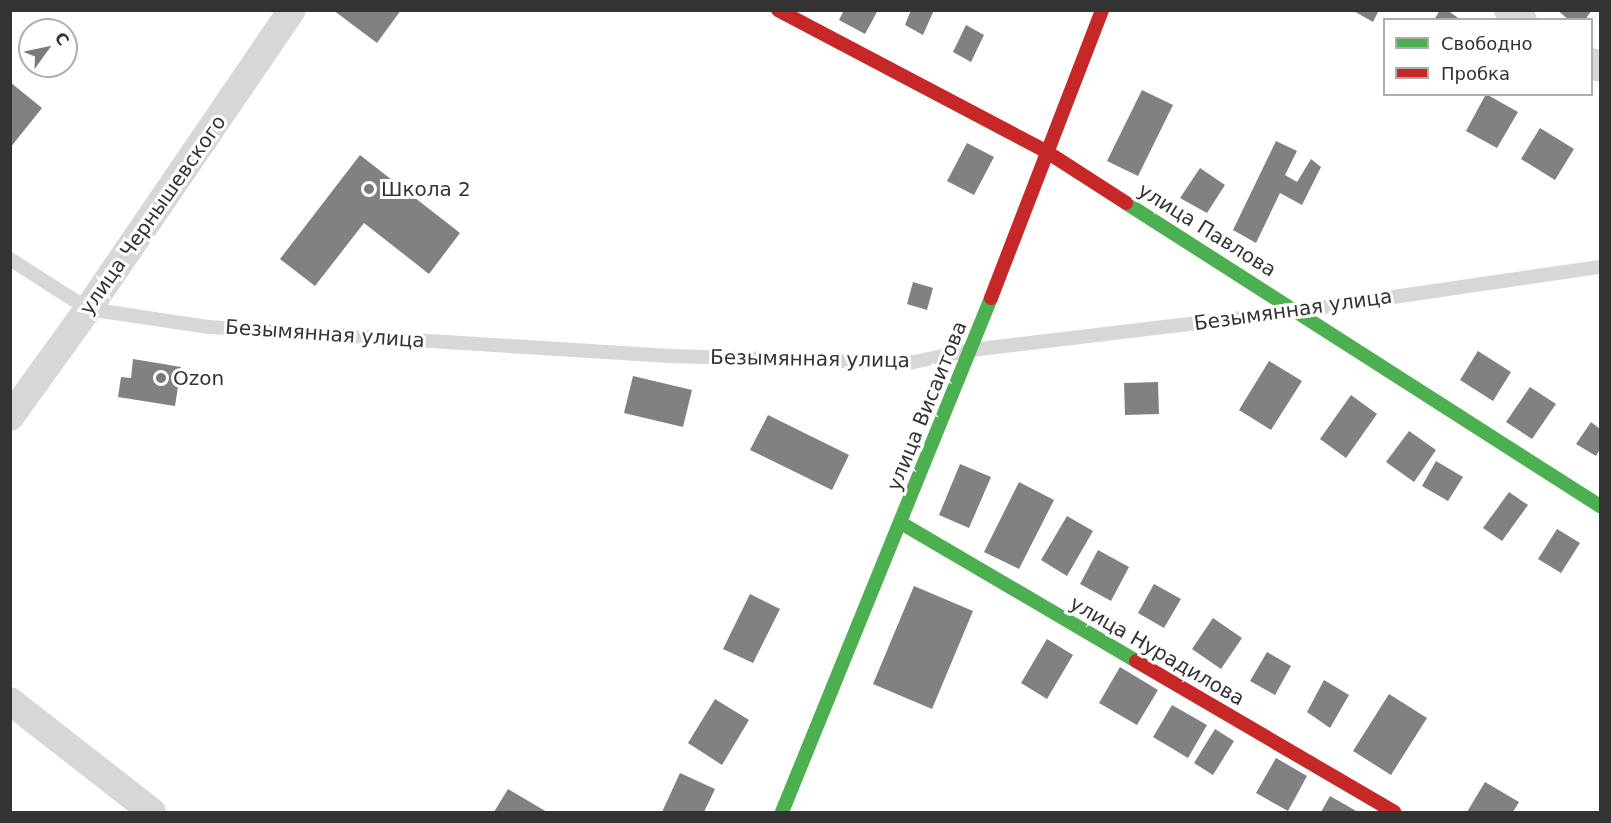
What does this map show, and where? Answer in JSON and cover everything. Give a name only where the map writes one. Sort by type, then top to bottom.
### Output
[{"type":"street","name":"улица Чернышевского","points":[[10,417],[88,309],[292,10]]},
{"type":"street","name":"улица Павлова","points":[[778,10],[1047,152],[1600,506]]},
{"type":"street","name":"улица Висаитова","points":[[782,813],[971,350],[1102,10]]},
{"type":"street","name":"улица Нурадилова","points":[[901,523],[1394,813]]},
{"type":"street","points":[[10,701],[152,813]]},
{"type":"lane","points":[[10,259],[88,309]]},
{"type":"lane","name":"Безымянная улица","points":[[88,309],[208,327],[670,356],[909,363],[971,350],[1297,311],[1600,267]]},
{"type":"building","points":[[333,10],[401,10],[377,43]]},
{"type":"building","points":[[844,10],[878,10],[865,34],[839,20]]},
{"type":"building","points":[[911,10],[934,10],[923,35],[905,25]]},
{"type":"building","points":[[1352,10],[1379,10],[1373,22]]},
{"type":"building","points":[[1440,10],[1447,10],[1458,18],[1435,18]]},
{"type":"building","points":[[1557,10],[1592,10],[1586,18],[1567,18]]},
{"type":"building","points":[[966,25],[984,35],[971,62],[953,52]]},
{"type":"building","points":[[10,82],[42,108],[10,148]]},
{"type":"building","points":[[1142,90],[1173,105],[1138,176],[1107,161]]},
{"type":"building","points":[[1485,96],[1490,96],[1518,112],[1497,148],[1466,131]]},
{"type":"building","points":[[1540,128],[1574,149],[1555,180],[1521,159]]},
{"type":"building","points":[[1276,141],[1297,151],[1285,175],[1297,182],[1311,159],[1321,167],[1302,205],[1280,193],[1256,243],[1233,230]]},
{"type":"building","points":[[967,143],[994,157],[974,195],[947,181]]},
{"type":"building","name":"Школа 2","points":[[360,155],[460,233],[429,274],[364,223],[315,286],[280,259]]},
{"type":"building","points":[[1200,168],[1225,185],[1207,213],[1180,198]]},
{"type":"building","points":[[913,282],[933,288],[927,310],[907,304]]},
{"type":"building","points":[[1478,351],[1511,372],[1493,401],[1460,380]]},
{"type":"building","points":[[133,359],[181,367],[175,406],[118,397],[121,377],[131,378]]},
{"type":"building","points":[[1269,361],[1302,381],[1271,430],[1239,410]]},
{"type":"building","points":[[633,376],[692,390],[683,427],[624,413]]},
{"type":"building","points":[[1158,382],[1159,414],[1125,415],[1124,383]]},
{"type":"building","points":[[1530,387],[1556,404],[1532,439],[1506,422]]},
{"type":"building","points":[[1351,395],[1377,414],[1346,458],[1320,439]]},
{"type":"building","points":[[768,415],[849,455],[832,490],[750,450]]},
{"type":"building","points":[[1591,422],[1600,429],[1600,449],[1596,456],[1576,444]]},
{"type":"building","points":[[1409,431],[1436,450],[1414,482],[1386,462]]},
{"type":"building","points":[[1436,461],[1463,477],[1448,501],[1422,486]]},
{"type":"building","points":[[960,464],[991,477],[969,528],[939,515]]},
{"type":"building","points":[[1019,482],[1054,500],[1019,569],[984,552]]},
{"type":"building","points":[[1509,492],[1528,505],[1502,541],[1483,528]]},
{"type":"building","points":[[1067,516],[1093,531],[1067,576],[1041,560]]},
{"type":"building","points":[[1557,529],[1580,543],[1561,573],[1538,559]]},
{"type":"building","points":[[1098,550],[1129,567],[1111,601],[1080,584]]},
{"type":"building","points":[[1154,584],[1181,599],[1164,628],[1138,613]]},
{"type":"building","points":[[914,586],[973,611],[932,709],[873,684]]},
{"type":"building","points":[[750,594],[780,609],[753,663],[723,649]]},
{"type":"building","points":[[1213,618],[1242,638],[1221,669],[1192,649]]},
{"type":"building","points":[[1047,639],[1073,655],[1047,699],[1021,683]]},
{"type":"building","points":[[1267,652],[1291,666],[1275,695],[1250,681]]},
{"type":"building","points":[[1120,667],[1158,690],[1137,725],[1099,703]]},
{"type":"building","points":[[1324,680],[1349,695],[1330,728],[1307,712]]},
{"type":"building","points":[[1389,694],[1427,718],[1391,775],[1353,751]]},
{"type":"building","points":[[715,699],[749,720],[722,765],[688,743]]},
{"type":"building","points":[[1172,705],[1207,725],[1188,758],[1153,737]]},
{"type":"building","points":[[1215,729],[1234,741],[1213,775],[1194,763]]},
{"type":"building","points":[[1276,758],[1307,776],[1288,811],[1256,793]]},
{"type":"building","points":[[680,773],[715,789],[704,812],[662,812]]},
{"type":"building","points":[[1485,782],[1519,802],[1513,812],[1467,812]]},
{"type":"building","points":[[508,789],[547,812],[494,812]]},
{"type":"building","points":[[1330,796],[1358,812],[1321,812]]},
{"type":"traffic: fast","points":[[1126,203],[1600,506]]},
{"type":"traffic: fast","points":[[782,812],[991,298]]},
{"type":"traffic: fast","points":[[901,523],[1136,661]]},
{"type":"traffic: jam","points":[[778,10],[1047,152],[1126,203]]},
{"type":"traffic: jam","points":[[991,298],[1102,10]]},
{"type":"traffic: jam","points":[[1136,661],[1394,812]]},
{"type":"place","name":"Школа 2","points":[[369,189]]},
{"type":"place","name":"Ozon","points":[[161,378]]}]
